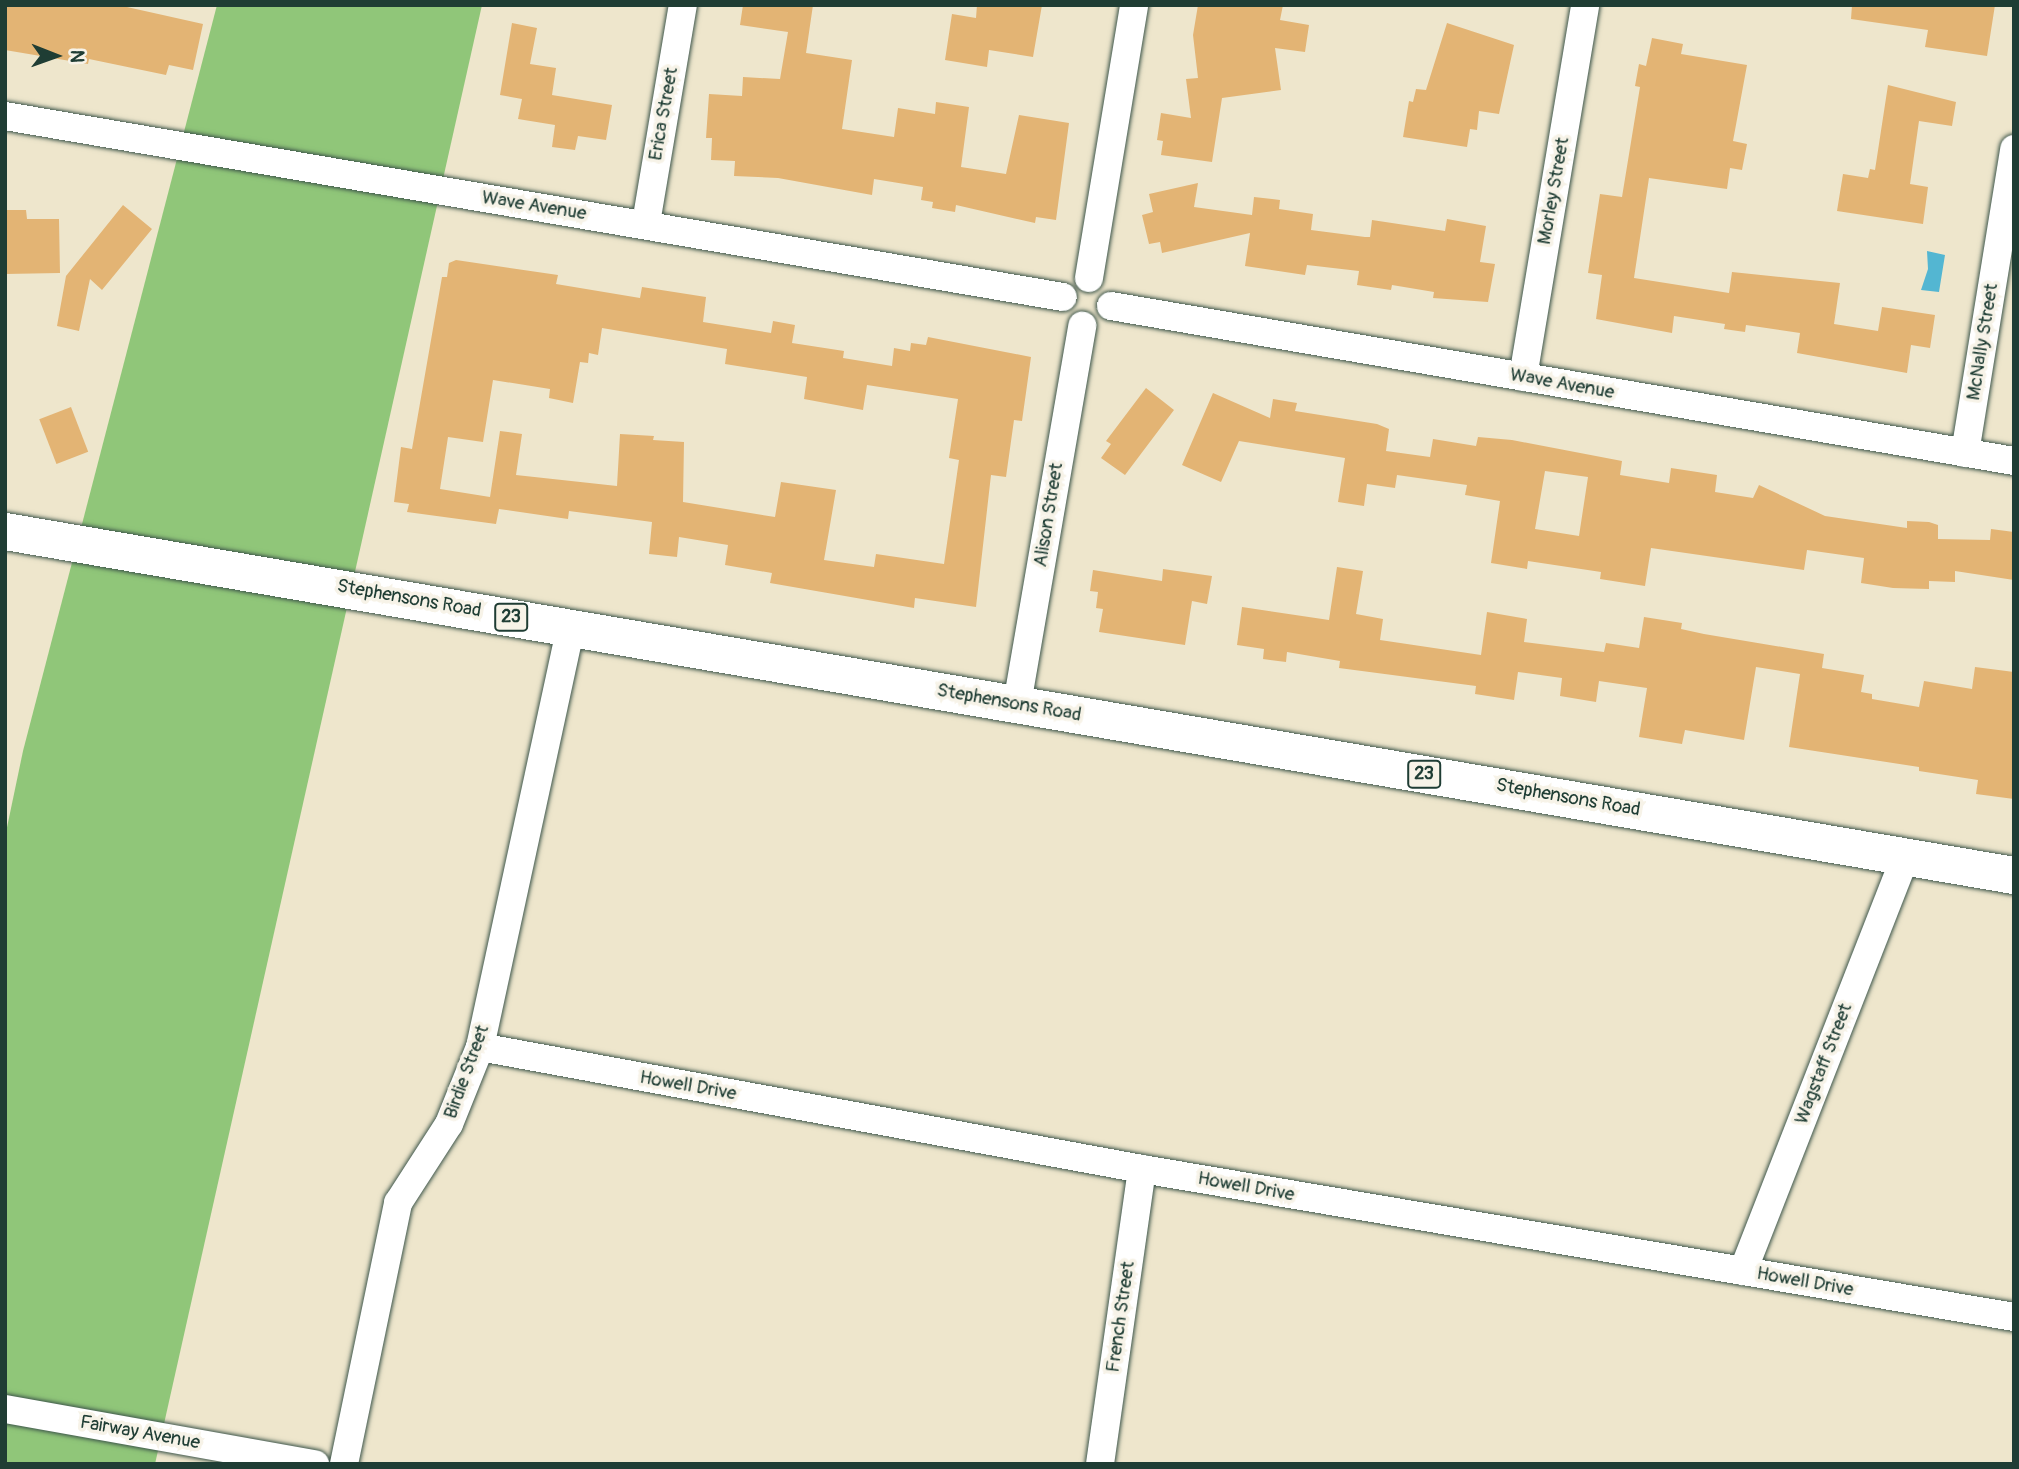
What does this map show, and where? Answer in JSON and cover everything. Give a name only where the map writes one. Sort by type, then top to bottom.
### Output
[{"type":"main road","name":"Stephensons Road","points":[[5,531],[2014,875]]},
{"type":"street","name":"Erica Street","points":[[646,223],[683,5]]},
{"type":"street","points":[[1089,278],[1134,5]]},
{"type":"street","name":"Morley Street","points":[[1523,377],[1585,5]]},
{"type":"street","name":"Wave Avenue","points":[[5,116],[646,223],[1063,297]]},
{"type":"street","name":"McNally Street","points":[[1965,453],[2014,149]]},
{"type":"street","points":[[1089,278],[1104,285],[1111,306],[1102,321],[1082,326],[1068,317],[1063,297],[1072,283],[1089,278]]},
{"type":"street","name":"Wave Avenue","points":[[1111,306],[2014,461]]},
{"type":"street","name":"Alison Street","points":[[1017,704],[1082,326]]},
{"type":"street","name":"Birdie Street","points":[[344,1464],[398,1203],[449,1124],[480,1047],[570,627]]},
{"type":"street","name":"Wagstaff Street","points":[[1743,1271],[1906,856]]},
{"type":"street","name":"Howell Drive","points":[[480,1047],[1142,1169],[2014,1317]]},
{"type":"street","name":"French Street","points":[[1100,1464],[1142,1169]]},
{"type":"street","name":"Fairway Avenue","points":[[5,1409],[315,1464]]},
{"type":"green space","points":[[217,5],[482,5],[155,1464],[5,1464],[5,837],[23,751]]},
{"type":"water","points":[[1927,251],[1945,255],[1939,292],[1921,290],[1928,269]]},
{"type":"building","points":[[5,5],[118,5],[203,24],[193,70],[169,65],[166,75],[89,59],[88,64],[5,50]]},
{"type":"building","points":[[743,5],[813,5],[806,53],[852,60],[842,129],[894,137],[898,108],[935,114],[936,102],[969,107],[961,167],[1006,174],[1019,115],[1069,123],[1056,220],[1036,217],[1035,223],[956,205],[955,212],[932,208],[933,202],[921,200],[923,187],[874,179],[872,195],[778,178],[734,176],[735,161],[711,160],[712,138],[706,138],[709,94],[742,96],[743,77],[780,79],[788,32],[740,25]]},
{"type":"building","points":[[977,5],[1042,5],[1033,57],[989,50],[987,67],[945,60],[952,14],[976,18]]},
{"type":"building","points":[[1198,5],[1283,5],[1280,20],[1309,25],[1305,52],[1275,48],[1281,90],[1222,98],[1212,162],[1161,155],[1163,141],[1157,140],[1161,113],[1191,118],[1186,79],[1198,78],[1193,35]]},
{"type":"building","points":[[1852,5],[1995,5],[1987,56],[1925,47],[1928,30],[1851,19]]},
{"type":"building","points":[[512,23],[537,28],[530,64],[556,68],[552,95],[612,105],[606,140],[578,136],[575,150],[552,147],[555,125],[518,119],[522,99],[500,95]]},
{"type":"building","points":[[1447,23],[1514,45],[1499,114],[1479,111],[1477,130],[1470,129],[1467,147],[1403,137],[1409,101],[1413,102],[1416,89],[1426,90]]},
{"type":"building","points":[[1652,38],[1683,44],[1681,54],[1747,65],[1733,141],[1747,144],[1742,170],[1730,168],[1727,189],[1649,178],[1634,278],[1729,293],[1732,272],[1840,283],[1834,324],[1878,331],[1882,307],[1935,315],[1930,348],[1911,345],[1907,373],[1797,353],[1800,333],[1746,325],[1745,332],[1724,329],[1725,324],[1674,316],[1672,333],[1596,319],[1602,275],[1588,273],[1600,194],[1622,197],[1640,87],[1635,86],[1639,64],[1646,66]]},
{"type":"building","points":[[1888,85],[1956,102],[1952,126],[1919,121],[1910,184],[1928,187],[1923,224],[1837,211],[1843,174],[1868,178],[1870,169],[1875,170]]},
{"type":"building","points":[[1198,183],[1194,207],[1252,215],[1254,197],[1280,200],[1279,209],[1313,214],[1311,230],[1370,237],[1372,220],[1445,231],[1447,219],[1486,226],[1480,262],[1495,264],[1488,302],[1433,298],[1434,292],[1392,285],[1391,290],[1357,285],[1359,271],[1307,265],[1305,275],[1245,266],[1250,233],[1162,253],[1160,242],[1149,244],[1142,215],[1153,212],[1149,194]]},
{"type":"building","points":[[123,205],[152,229],[102,290],[90,279],[79,331],[57,326],[66,276]]},
{"type":"building","points":[[5,210],[26,210],[27,219],[59,219],[60,273],[5,274]]},
{"type":"building","points":[[456,260],[558,275],[556,284],[640,298],[642,287],[706,297],[703,322],[771,333],[773,321],[795,325],[792,343],[844,351],[843,358],[892,366],[894,348],[910,351],[911,343],[926,345],[928,337],[1031,357],[1022,421],[1014,420],[1006,477],[991,475],[976,607],[915,598],[914,608],[770,583],[772,573],[725,565],[728,545],[679,537],[677,557],[649,554],[652,522],[569,511],[568,519],[499,509],[496,524],[407,512],[409,504],[394,502],[401,447],[412,449],[442,277],[447,277],[449,263]],"holes":[[[602,328],[727,349],[725,364],[807,377],[804,399],[863,410],[867,385],[958,399],[949,458],[959,460],[944,564],[876,554],[874,567],[824,560],[836,490],[781,482],[775,517],[683,502],[684,442],[653,440],[654,436],[620,434],[617,486],[516,475],[522,434],[500,431],[490,497],[440,489],[448,437],[483,442],[493,380],[550,389],[549,398],[573,403],[580,362],[588,363],[589,353],[598,355]]]},
{"type":"building","points":[[1146,388],[1174,410],[1125,475],[1101,458],[1111,444],[1106,441]]},
{"type":"building","points":[[1213,393],[1270,418],[1273,399],[1297,403],[1295,411],[1377,424],[1389,429],[1386,451],[1430,457],[1433,439],[1476,446],[1478,437],[1512,440],[1622,461],[1620,475],[1669,483],[1671,468],[1717,475],[1715,492],[1753,498],[1759,485],[1825,516],[1907,528],[1907,521],[1929,522],[1938,525],[1938,539],[1990,540],[1991,529],[2014,532],[2014,580],[1955,571],[1955,582],[1929,581],[1929,589],[1893,588],[1861,583],[1864,558],[1807,550],[1804,570],[1651,548],[1645,586],[1600,579],[1601,572],[1528,561],[1527,569],[1491,563],[1500,501],[1465,495],[1467,485],[1397,475],[1395,488],[1367,484],[1364,506],[1338,502],[1345,458],[1239,441],[1221,482],[1182,465]],"holes":[[[1545,471],[1588,477],[1579,536],[1535,529]]]},
{"type":"building","points":[[71,407],[88,452],[56,464],[39,419]]},
{"type":"building","points":[[1337,567],[1363,571],[1356,614],[1383,619],[1380,640],[1481,655],[1487,612],[1527,619],[1524,642],[1604,652],[1606,643],[1639,648],[1644,617],[1682,623],[1681,629],[1704,634],[1824,654],[1822,668],[1864,675],[1861,692],[1872,694],[1872,699],[1919,707],[1924,681],[1972,689],[1975,667],[2014,672],[2014,799],[1976,794],[1978,780],[1919,771],[1919,767],[1789,747],[1800,674],[1756,667],[1744,740],[1685,730],[1682,744],[1639,737],[1647,688],[1599,681],[1596,702],[1560,696],[1562,678],[1518,672],[1514,700],[1475,694],[1476,686],[1339,668],[1340,661],[1287,652],[1286,662],[1263,659],[1264,649],[1237,645],[1242,607],[1329,620]]},
{"type":"building","points":[[1163,569],[1212,576],[1207,604],[1192,601],[1185,645],[1099,632],[1103,609],[1096,608],[1098,592],[1090,591],[1093,570],[1162,581]]}]
